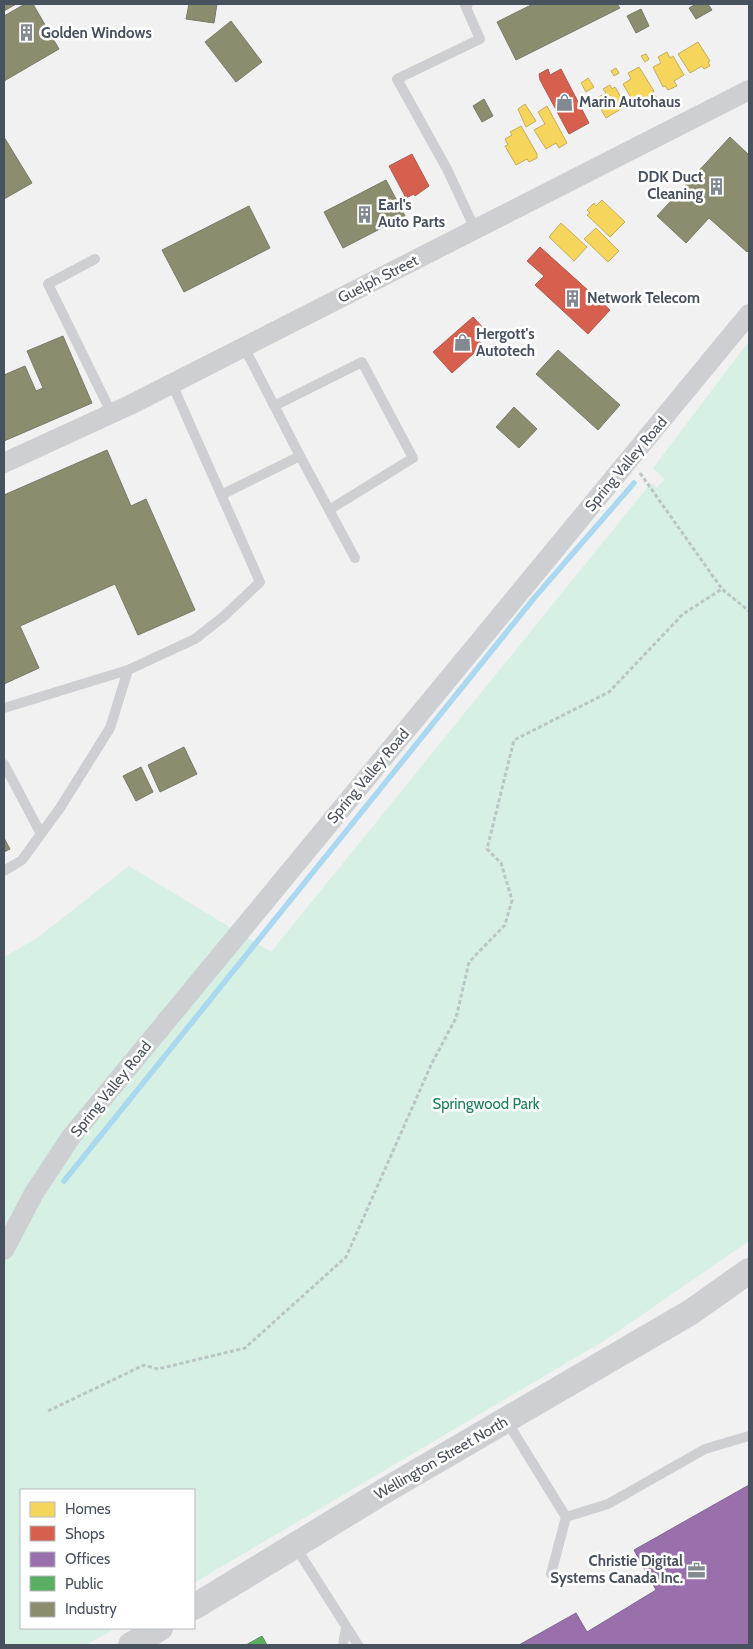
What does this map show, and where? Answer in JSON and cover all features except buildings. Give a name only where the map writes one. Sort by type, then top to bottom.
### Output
[{"type":"street","name":"Guelph Street","points":[[4,463],[112,414],[172,384],[749,90]]},
{"type":"street","name":"Spring Valley Road","points":[[4,1250],[34,1193],[71,1137],[749,314]]},
{"type":"street","name":"Wellington Street North","points":[[195,1606],[506,1420],[691,1312],[749,1271]]},
{"type":"street","name":"Wellington Street North","points":[[691,1312],[749,1286]]},
{"type":"street","points":[[131,1645],[158,1629]]},
{"type":"lane","points":[[468,4],[465,6],[480,39],[397,79],[448,169],[475,229]]},
{"type":"lane","points":[[95,259],[48,284],[112,414]]},
{"type":"lane","points":[[244,347],[355,558]]},
{"type":"lane","points":[[274,406],[362,362],[412,458],[329,510]]},
{"type":"lane","points":[[4,708],[128,670],[195,639],[223,617],[260,582],[172,384]]},
{"type":"lane","points":[[221,494],[300,456]]},
{"type":"lane","points":[[4,871],[22,860],[60,808],[110,728],[128,670]]},
{"type":"lane","points":[[4,764],[41,834]]},
{"type":"lane","points":[[506,1420],[566,1517],[551,1574]]},
{"type":"lane","points":[[566,1517],[608,1504],[705,1449],[749,1436]]},
{"type":"lane","points":[[295,1546],[358,1645]]},
{"type":"lane","points":[[342,1645],[346,1627]]},
{"type":"path","points":[[648,437],[640,473],[722,589],[749,612]]},
{"type":"path","points":[[48,1411],[144,1365],[158,1368],[245,1348],[346,1257],[432,1063],[456,1018],[469,962],[505,925],[512,900],[501,863],[487,849],[514,740],[609,692],[683,614],[722,589]]},
{"type":"green space","name":"Springwood Park","points":[[749,341],[749,1241],[607,1339],[195,1582],[195,1489],[20,1489],[20,1629],[114,1629],[86,1645],[4,1645],[4,957],[37,938],[129,866],[271,952],[651,483],[657,488],[665,479],[653,468]]},
{"type":"waterway","points":[[64,1181],[535,597],[634,483]]},
{"type":"place","name":"Golden Windows","points":[[27,33]]},
{"type":"place","name":"Marin Autohaus","points":[[565,102]]},
{"type":"place","name":"DDK Duct Cleaning","points":[[717,186]]},
{"type":"place","name":"Earl's Auto Parts","points":[[364,214]]},
{"type":"place","name":"Network Telecom","points":[[573,298]]},
{"type":"place","name":"Hergott's Autotech","points":[[462,343]]},
{"type":"place","name":"Christie Digital Systems Canada Inc.","points":[[697,1570]]}]
